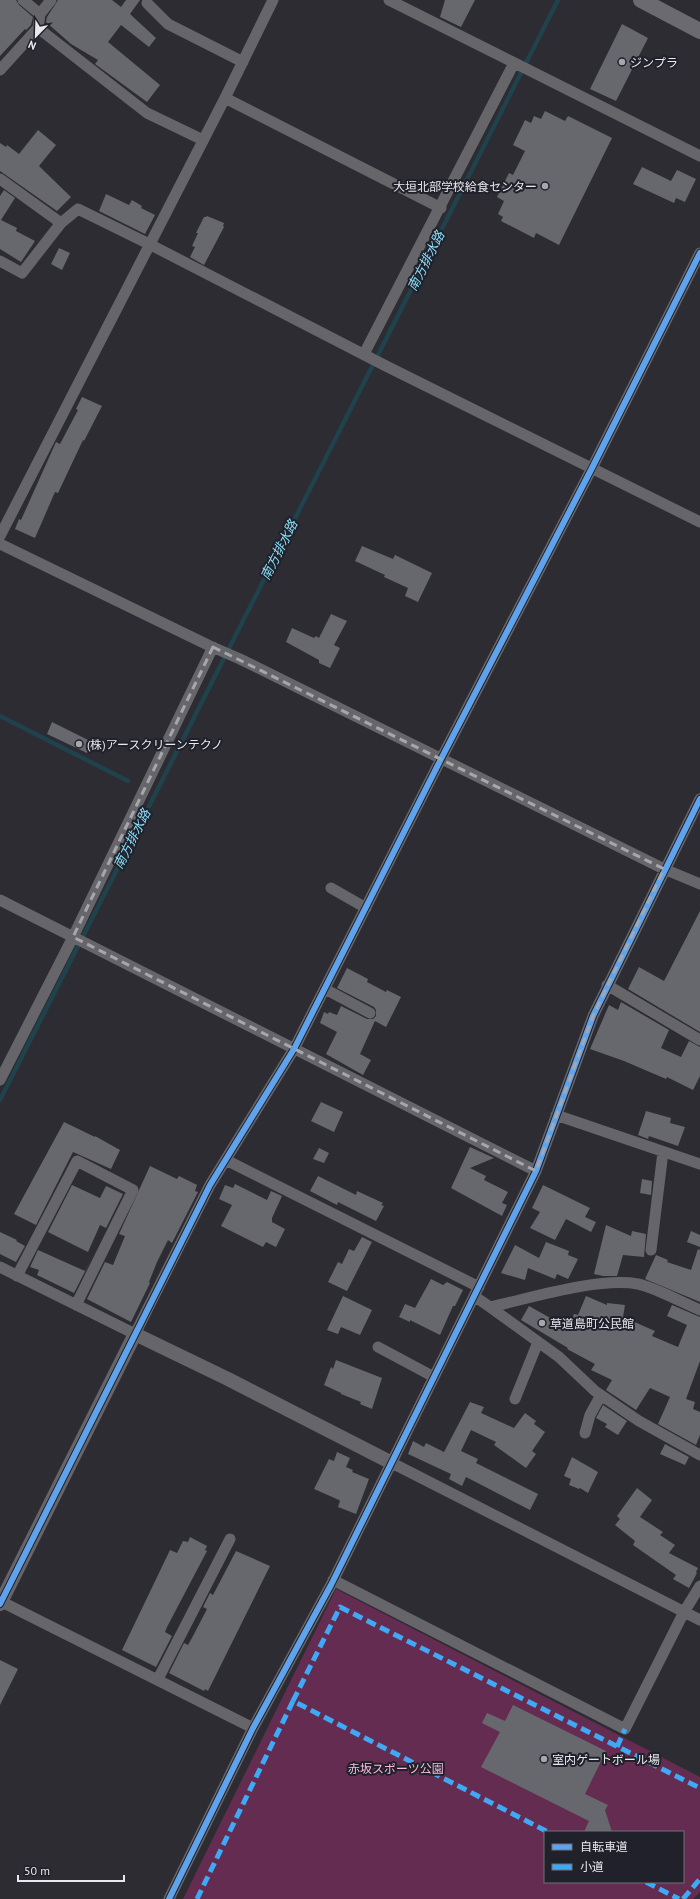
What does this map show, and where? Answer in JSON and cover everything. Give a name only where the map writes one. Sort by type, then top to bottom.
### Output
[{"type":"main road","points":[[641,0],[700,31]]},
{"type":"street","points":[[23,0],[40,14]]},
{"type":"street","points":[[0,70],[38,28],[40,14],[51,0]]},
{"type":"street","points":[[0,536],[225,98],[273,0]]},
{"type":"street","points":[[389,0],[700,156]]},
{"type":"street","points":[[147,3],[168,24],[243,62]]},
{"type":"street","points":[[38,28],[147,112],[203,140]]},
{"type":"street","points":[[365,355],[515,64]]},
{"type":"street","points":[[225,98],[441,208]]},
{"type":"street","points":[[0,179],[61,223]]},
{"type":"street","points":[[0,261],[22,273],[61,223],[78,209],[365,355],[700,522]]},
{"type":"street","points":[[253,1728],[158,1679],[0,1602],[210,1186],[294,1049],[440,760],[592,468],[700,253]]},
{"type":"street","points":[[0,544],[235,657],[440,760],[664,869],[700,884]]},
{"type":"street","points":[[0,1080],[73,937],[215,648]]},
{"type":"street","points":[[169,1899],[253,1728],[333,1580],[392,1463],[536,1171],[593,1016],[664,869],[700,799]]},
{"type":"street","points":[[331,888],[366,908]]},
{"type":"street","points":[[0,900],[536,1171]]},
{"type":"street","points":[[607,985],[700,1040]]},
{"type":"street","points":[[325,989],[370,1013]]},
{"type":"street","points":[[556,1115],[700,1164]]},
{"type":"street","points":[[651,1250],[663,1152]]},
{"type":"street","points":[[226,1160],[477,1291],[490,1307],[559,1357],[601,1395],[639,1421],[700,1455]]},
{"type":"street","points":[[17,1276],[77,1161],[133,1190],[76,1305]]},
{"type":"street","points":[[0,1267],[228,1379],[700,1620]]},
{"type":"street","points":[[490,1307],[576,1288],[621,1282],[640,1284],[700,1310]]},
{"type":"street","points":[[515,1399],[538,1342]]},
{"type":"street","points":[[378,1346],[434,1377]]},
{"type":"street","points":[[585,1434],[590,1415],[601,1395]]},
{"type":"street","points":[[158,1679],[230,1539]]},
{"type":"street","points":[[333,1580],[625,1728],[684,1612],[700,1586]]},
{"type":"highlighted area","points":[[213,647],[664,869],[593,1016],[536,1171],[73,937]]},
{"type":"green space","name":"赤坂スポーツ公園","points":[[336,1589],[700,1777],[700,1892],[693,1899],[183,1899]]},
{"type":"building","points":[[0,0],[16,0],[19,5],[33,17],[31,25],[26,30],[25,29],[0,56]]},
{"type":"building","points":[[58,0],[112,0],[121,7],[126,0],[140,0],[130,14],[156,38],[149,47],[121,25],[108,42],[160,85],[147,102],[95,64],[98,60],[71,44],[46,22],[47,17]]},
{"type":"building","points":[[445,0],[475,0],[461,27],[440,17]]},
{"type":"building","name":"ジンプラ","points":[[622,24],[648,38],[616,101],[590,89]]},
{"type":"building","name":"大垣北部学校給食センター","points":[[545,111],[565,121],[568,116],[612,138],[559,245],[536,233],[534,238],[501,221],[503,217],[498,214],[504,201],[497,197],[509,173],[513,175],[525,151],[513,145],[525,120],[531,123],[534,116],[541,119]]},
{"type":"building","points":[[38,130],[56,145],[39,166],[71,197],[57,211],[0,171],[0,143],[6,147],[7,145],[19,154]]},
{"type":"building","points":[[642,167],[671,181],[677,170],[696,179],[685,202],[676,198],[674,203],[633,184]]},
{"type":"building","points":[[4,190],[15,198],[1,220],[17,228],[16,231],[35,241],[21,262],[0,249],[0,196]]},
{"type":"building","points":[[106,194],[129,205],[132,200],[142,206],[141,208],[155,215],[145,234],[99,211]]},
{"type":"building","points":[[207,216],[224,223],[224,227],[204,265],[190,257],[195,247],[192,246],[198,233],[196,233],[204,217]]},
{"type":"building","points":[[59,248],[70,253],[62,270],[51,264]]},
{"type":"building","points":[[82,397],[102,406],[84,441],[83,440],[58,493],[55,492],[35,538],[15,529],[19,519],[21,520],[56,442],[60,444],[78,410],[76,409]]},
{"type":"building","points":[[362,546],[393,559],[395,555],[432,573],[418,602],[405,596],[408,588],[355,561]]},
{"type":"building","points":[[331,614],[347,621],[334,645],[340,648],[330,668],[319,663],[319,660],[286,642],[292,628],[314,638],[316,636],[319,638]]},
{"type":"building","name":"(株)アースクリーンテクノ","points":[[52,722],[92,742],[87,753],[47,734]]},
{"type":"building","points":[[700,911],[700,1032],[628,989],[639,967],[664,981]]},
{"type":"building","points":[[347,968],[368,979],[367,982],[386,992],[387,990],[401,997],[386,1027],[375,1021],[360,1054],[371,1060],[363,1075],[326,1054],[337,1032],[320,1023],[324,1012],[337,1015],[341,1006],[367,1019],[373,1019],[376,1016],[376,1010],[374,1007],[337,988]]},
{"type":"building","points":[[621,1002],[669,1030],[661,1048],[681,1057],[689,1041],[700,1047],[700,1076],[693,1090],[667,1077],[666,1079],[624,1061],[590,1049],[609,1005],[618,1010]]},
{"type":"building","points":[[321,1102],[343,1112],[334,1132],[311,1121]]},
{"type":"building","points":[[646,1111],[671,1118],[670,1123],[685,1127],[678,1146],[649,1136],[648,1139],[638,1135]]},
{"type":"building","points":[[64,1122],[95,1136],[120,1150],[111,1169],[73,1152],[36,1225],[14,1214]]},
{"type":"building","points":[[470,1147],[494,1158],[470,1168],[486,1176],[484,1180],[508,1192],[502,1203],[507,1205],[502,1216],[451,1188]]},
{"type":"building","points":[[319,1148],[329,1153],[324,1163],[313,1159]]},
{"type":"building","points":[[150,1166],[177,1179],[179,1176],[197,1185],[195,1191],[198,1192],[172,1243],[168,1240],[157,1262],[149,1282],[150,1283],[131,1322],[87,1299],[105,1262],[113,1265],[125,1236],[119,1234]]},
{"type":"building","points":[[318,1176],[356,1195],[357,1191],[383,1203],[381,1205],[384,1206],[376,1221],[338,1202],[337,1205],[310,1191]]},
{"type":"building","points":[[642,1179],[652,1181],[651,1195],[640,1193]]},
{"type":"building","points":[[235,1184],[267,1200],[271,1191],[282,1196],[272,1218],[272,1222],[285,1229],[276,1247],[266,1242],[263,1247],[221,1226],[232,1205],[219,1199],[225,1185],[233,1188]]},
{"type":"building","points":[[72,1185],[100,1198],[106,1186],[123,1194],[106,1228],[100,1225],[88,1252],[48,1232]]},
{"type":"building","points":[[543,1185],[590,1208],[585,1217],[596,1222],[591,1232],[566,1219],[555,1240],[530,1228],[540,1212],[532,1208]]},
{"type":"building","points":[[606,1225],[631,1236],[632,1231],[646,1234],[644,1257],[623,1255],[617,1276],[603,1276],[594,1274]]},
{"type":"building","points":[[691,1231],[700,1235],[700,1247],[687,1242]]},
{"type":"building","points":[[0,1232],[17,1240],[16,1241],[25,1246],[16,1262],[0,1254]]},
{"type":"building","points":[[362,1237],[372,1242],[347,1291],[328,1282],[338,1262],[342,1264],[349,1249],[354,1251]]},
{"type":"building","points":[[546,1242],[569,1251],[568,1255],[578,1259],[568,1279],[557,1274],[555,1279],[528,1268],[525,1280],[501,1273],[515,1245],[539,1258]]},
{"type":"building","points":[[698,1249],[700,1250],[700,1302],[645,1279],[656,1255],[668,1260],[667,1262],[691,1270]]},
{"type":"building","points":[[38,1250],[85,1271],[93,1256],[74,1293],[37,1275],[39,1270],[30,1267]]},
{"type":"building","points":[[431,1279],[443,1285],[447,1282],[463,1290],[455,1306],[453,1306],[440,1335],[410,1320],[410,1322],[399,1317],[405,1304],[415,1308]]},
{"type":"building","points":[[343,1296],[372,1310],[360,1335],[341,1327],[338,1334],[327,1330]]},
{"type":"building","points":[[586,1296],[607,1305],[607,1303],[625,1305],[623,1317],[655,1331],[652,1336],[678,1347],[687,1325],[667,1316],[672,1305],[700,1317],[700,1361],[686,1399],[695,1402],[693,1409],[700,1412],[700,1435],[696,1445],[658,1424],[670,1397],[650,1388],[636,1410],[606,1390],[612,1380],[591,1370],[595,1364],[567,1349],[568,1348],[521,1320],[529,1306],[568,1328],[574,1314],[578,1315]]},
{"type":"building","points":[[336,1360],[382,1378],[372,1409],[360,1404],[361,1402],[324,1385],[331,1367],[333,1369]]},
{"type":"building","points":[[470,1402],[484,1407],[481,1413],[514,1428],[525,1413],[536,1421],[534,1424],[545,1432],[532,1451],[536,1454],[526,1468],[494,1445],[496,1442],[471,1430],[461,1451],[478,1459],[476,1463],[538,1494],[530,1510],[466,1477],[462,1486],[449,1479],[451,1474],[408,1454],[413,1441],[424,1447],[426,1443],[444,1452]]},
{"type":"building","points":[[603,1405],[627,1421],[618,1435],[605,1427],[607,1424],[596,1418]]},
{"type":"building","points":[[665,1444],[689,1457],[685,1465],[660,1454]]},
{"type":"building","points":[[337,1452],[350,1458],[346,1467],[353,1470],[352,1472],[369,1479],[356,1514],[338,1507],[339,1500],[314,1489],[329,1459],[334,1461]]},
{"type":"building","points":[[572,1457],[598,1472],[588,1493],[580,1488],[579,1489],[569,1485],[571,1479],[564,1476]]},
{"type":"building","points":[[637,1488],[652,1500],[640,1517],[663,1532],[660,1535],[675,1545],[669,1553],[698,1568],[689,1588],[673,1579],[676,1575],[633,1545],[635,1541],[615,1525],[620,1519],[617,1516]]},
{"type":"building","points":[[190,1537],[207,1546],[205,1550],[207,1551],[167,1627],[165,1632],[172,1636],[156,1667],[122,1650],[170,1550],[177,1553],[183,1541],[188,1542]]},
{"type":"building","points":[[236,1551],[270,1566],[208,1691],[205,1689],[204,1691],[169,1673],[184,1643],[188,1645],[193,1636],[207,1609],[203,1607],[210,1593],[213,1595]]},
{"type":"building","points":[[0,1660],[18,1669],[0,1705]]},
{"type":"building","name":"室内ゲートボール場","points":[[513,1705],[606,1751],[585,1794],[608,1805],[605,1810],[612,1831],[584,1831],[589,1821],[481,1767],[500,1732],[482,1723],[487,1713],[505,1721]]},
{"type":"waterway","name":"南方排水路","points":[[0,1100],[558,0]]},
{"type":"waterway","points":[[0,716],[128,781]]},
{"type":"marked path","points":[[293,1701],[340,1607],[700,1788]]},
{"type":"marked path","points":[[197,1899],[293,1701],[546,1831]]},
{"type":"marked path","points":[[617,1747],[625,1729]]},
{"type":"marked path","points":[[683,1899],[700,1879]]},
{"type":"marked path","points":[[648,1883],[679,1899]]},
{"type":"cycle path","points":[[0,1604],[210,1185],[294,1049],[441,759],[592,468],[700,253]]},
{"type":"cycle path","points":[[169,1899],[253,1728],[331,1585],[536,1171],[593,1016],[700,799]]},
{"type":"place","name":"ジンプラ","points":[[622,62]]},
{"type":"place","name":"大垣北部学校給食センター","points":[[545,186]]},
{"type":"place","name":"(株)アースクリーンテクノ","points":[[79,744]]},
{"type":"place","name":"草道島町公民館","points":[[542,1323]]},
{"type":"place","name":"室内ゲートボール場","points":[[544,1759]]}]
